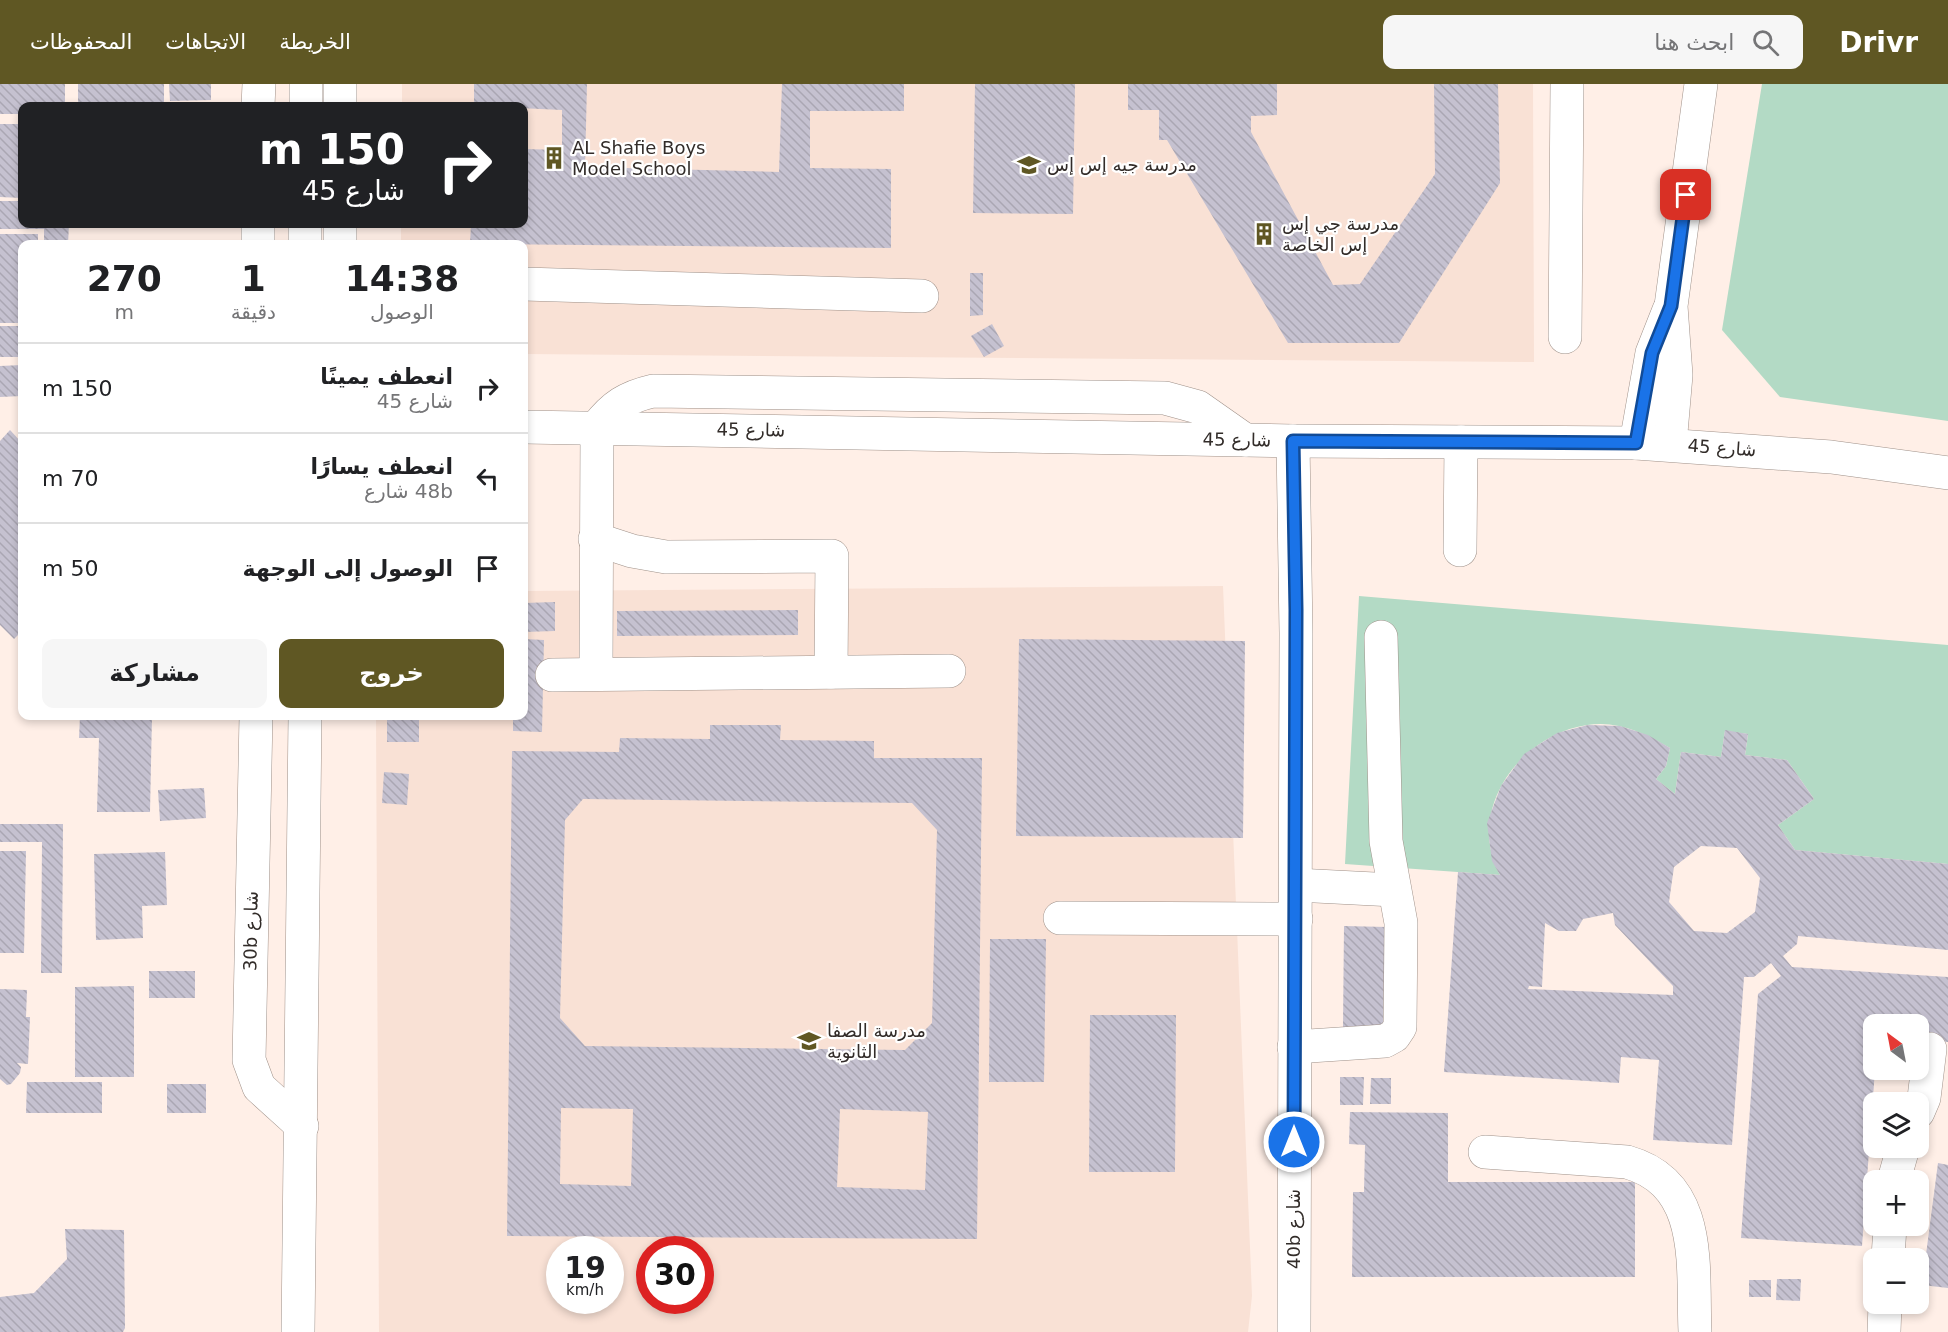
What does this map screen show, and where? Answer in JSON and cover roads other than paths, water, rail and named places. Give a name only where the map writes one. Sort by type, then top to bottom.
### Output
[{"type":"street","points":[[258,102],[259,84]]},
{"type":"street","points":[[306,84],[306,102]]},
{"type":"street","points":[[340,84],[340,102]]},
{"type":"street","points":[[1565,337],[1567,84]]},
{"type":"street","points":[[1670,444],[1676,375],[1671,306],[1701,84]]},
{"type":"street","points":[[528,284],[922,296]]},
{"type":"street","points":[[1636,443],[1652,353],[1671,306]]},
{"type":"street","name":"شارع 45","points":[[528,427],[1293,441],[1670,444],[1830,457],[1948,473]]},
{"type":"street","points":[[596,674],[597,427]]},
{"type":"street","name":"40b شارع","points":[[1293,441],[1296,885],[1294,1332]]},
{"type":"street","points":[[1460,550],[1461,442]]},
{"type":"street","points":[[595,539],[632,551],[666,557],[832,556],[831,672]]},
{"type":"street","points":[[1294,1047],[1385,1041],[1400,1027],[1401,923],[1386,841],[1381,637]]},
{"type":"street","points":[[552,675],[949,671]]},
{"type":"street","name":"30b شارع","points":[[256,720],[249,1060],[259,1088],[302,1126]]},
{"type":"street","points":[[298,1332],[305,720]]},
{"type":"street","points":[[1296,885],[1394,890]]},
{"type":"street","points":[[1060,918],[1296,919]]},
{"type":"street","points":[[1925,1092],[1930,1049]]},
{"type":"street","points":[[1485,1152],[1627,1162],[1643,1166],[1658,1175],[1678,1198],[1689,1227],[1695,1332]]},
{"type":"street","points":[[1884,1332],[1885,1314]]},
{"type":"place","name":"AL Shafie Boys Model School","points":[[554,158]]},
{"type":"place","name":"مدرسة جيه إس إس","points":[[1029,165]]},
{"type":"place","name":"مدرسة جي إس إس الخاصة","points":[[1264,234]]},
{"type":"place","name":"مدرسة الصفا الثانوية","points":[[809,1041]]}]
